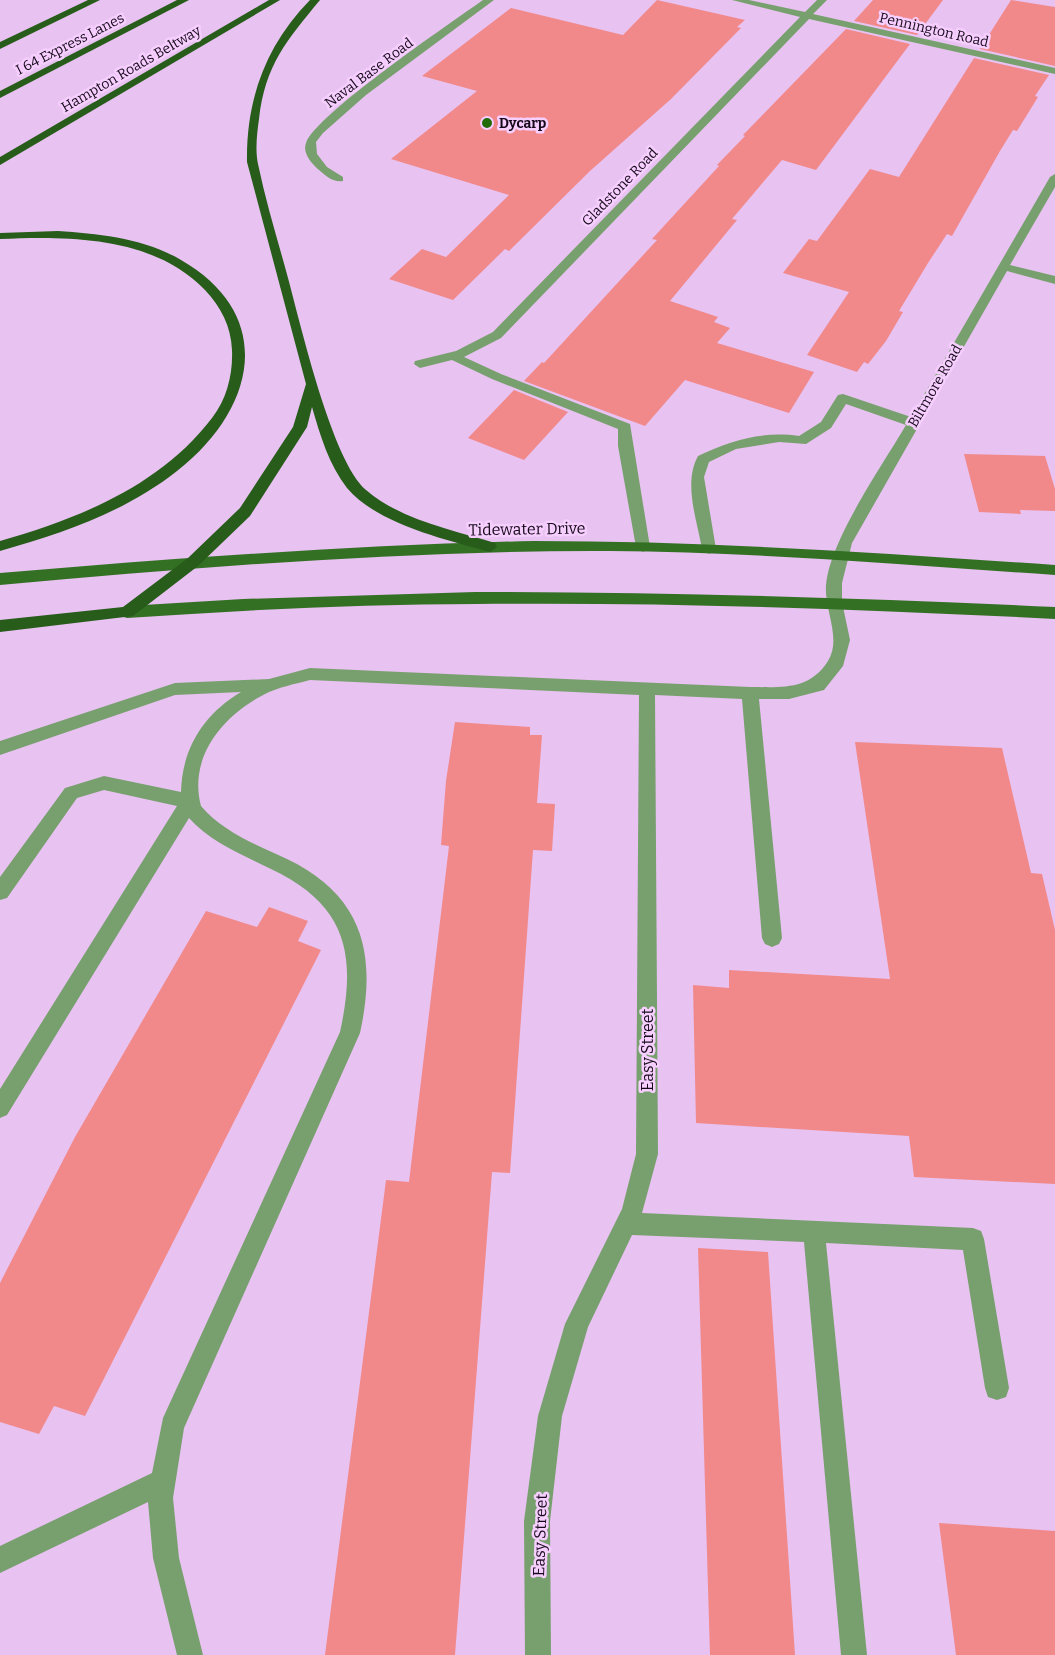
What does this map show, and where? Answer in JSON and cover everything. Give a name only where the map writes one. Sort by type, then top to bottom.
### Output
[{"type":"highway","points":[[0,46],[95,0]]},
{"type":"highway","name":"I 64 Express Lanes","points":[[0,95],[184,0]]},
{"type":"highway","name":"Hampton Roads Beltway","points":[[0,162],[275,0]]},
{"type":"highway","points":[[315,0],[284,38],[266,72],[253,120],[251,148],[252,162],[284,288],[312,384],[343,471],[358,491],[371,501],[398,515],[490,547]]},
{"type":"highway","points":[[0,236],[65,234],[94,237],[129,244],[161,254],[189,269],[211,287],[227,309],[237,334],[240,367],[234,391],[218,420],[192,450],[165,473],[133,494],[85,518],[32,538],[0,546]]},
{"type":"highway","points":[[0,626],[127,612],[193,562],[245,512],[300,427],[312,384]]},
{"type":"main road","name":"Tidewater Drive","points":[[0,579],[193,562],[401,549],[490,547],[709,549],[840,555],[1055,570]]},
{"type":"main road","points":[[127,612],[257,602],[386,598],[638,597],[834,602],[1055,613]]},
{"type":"street","name":"Naval Base Road","points":[[339,179],[320,166],[312,154],[310,144],[314,134],[338,112],[489,0]]},
{"type":"street","name":"Pennington Road","points":[[737,0],[1055,71]]},
{"type":"street","name":"Gladstone Road","points":[[420,364],[455,357],[481,346],[497,335],[822,0]]},
{"type":"street","name":"Biltmore Road","points":[[834,602],[834,583],[840,555],[1055,177]]},
{"type":"street","points":[[1004,267],[1055,280]]},
{"type":"street","points":[[455,357],[484,373],[600,415],[625,427],[625,446],[643,547]]},
{"type":"street","points":[[709,549],[697,477],[703,459],[733,445],[779,438],[801,441],[826,425],[843,398],[914,423]]},
{"type":"street","points":[[0,748],[175,689],[274,683],[310,674],[789,693],[818,685],[837,662],[842,640],[834,602]]},
{"type":"street","points":[[190,1655],[166,1558],[160,1498],[172,1427],[350,1033],[358,1001],[359,969],[351,933],[332,902],[305,878],[229,839],[195,812],[190,801],[189,772],[198,745],[214,723],[241,700],[274,683]]},
{"type":"street","name":"Easy Street","points":[[538,1655],[537,1521],[550,1416],[577,1324],[632,1212],[647,1154],[647,689]]},
{"type":"street","points":[[750,693],[772,938]]},
{"type":"street","points":[[0,892],[71,793],[104,783],[190,801]]},
{"type":"street","points":[[0,1108],[190,801]]},
{"type":"street","points":[[625,1224],[973,1239],[997,1388]]},
{"type":"street","points":[[814,1231],[855,1655]]},
{"type":"street","points":[[0,1560],[163,1481]]},
{"type":"building","points":[[657,0],[745,20],[737,27],[741,28],[671,99],[590,171],[509,251],[505,249],[453,300],[389,279],[422,249],[446,257],[509,195],[391,159],[477,91],[422,76],[511,8],[623,35]]},
{"type":"building","points":[[873,0],[943,0],[917,35],[854,21]]},
{"type":"building","points":[[1011,0],[1055,7],[1055,66],[980,49]]},
{"type":"building","points":[[846,29],[910,44],[816,170],[782,160],[732,219],[737,220],[670,301],[718,317],[714,322],[730,328],[717,343],[814,372],[789,413],[685,380],[645,426],[524,381],[542,362],[544,363],[657,240],[652,239],[719,166],[717,165],[745,136],[743,135]]},
{"type":"building","points":[[974,58],[1049,75],[1017,131],[1013,130],[1000,151],[952,236],[947,234],[899,311],[903,312],[886,341],[868,364],[864,362],[857,372],[807,355],[849,292],[783,273],[809,239],[817,241],[870,169],[899,177]]},
{"type":"building","points":[[514,390],[568,412],[524,460],[468,438]]},
{"type":"building","points":[[964,454],[1045,456],[1055,489],[1055,511],[1020,510],[1021,514],[979,512]]},
{"type":"building","points":[[455,722],[530,727],[530,735],[542,735],[537,803],[555,804],[552,851],[533,850],[510,1173],[492,1172],[455,1655],[325,1655],[386,1180],[409,1182],[449,846],[441,845],[446,781]]},
{"type":"building","points":[[855,742],[1002,748],[1031,873],[1042,874],[1055,930],[1055,1184],[914,1177],[909,1136],[696,1123],[693,985],[729,988],[729,970],[890,979]]},
{"type":"building","points":[[269,907],[308,921],[298,941],[321,950],[85,1416],[54,1406],[39,1434],[0,1422],[0,1283],[75,1137],[206,911],[257,927]]},
{"type":"building","points":[[698,1248],[768,1252],[795,1655],[710,1655]]},
{"type":"building","points":[[939,1523],[1055,1531],[1055,1655],[956,1655]]},
{"type":"place","name":"Dycarp","points":[[487,123]]}]
